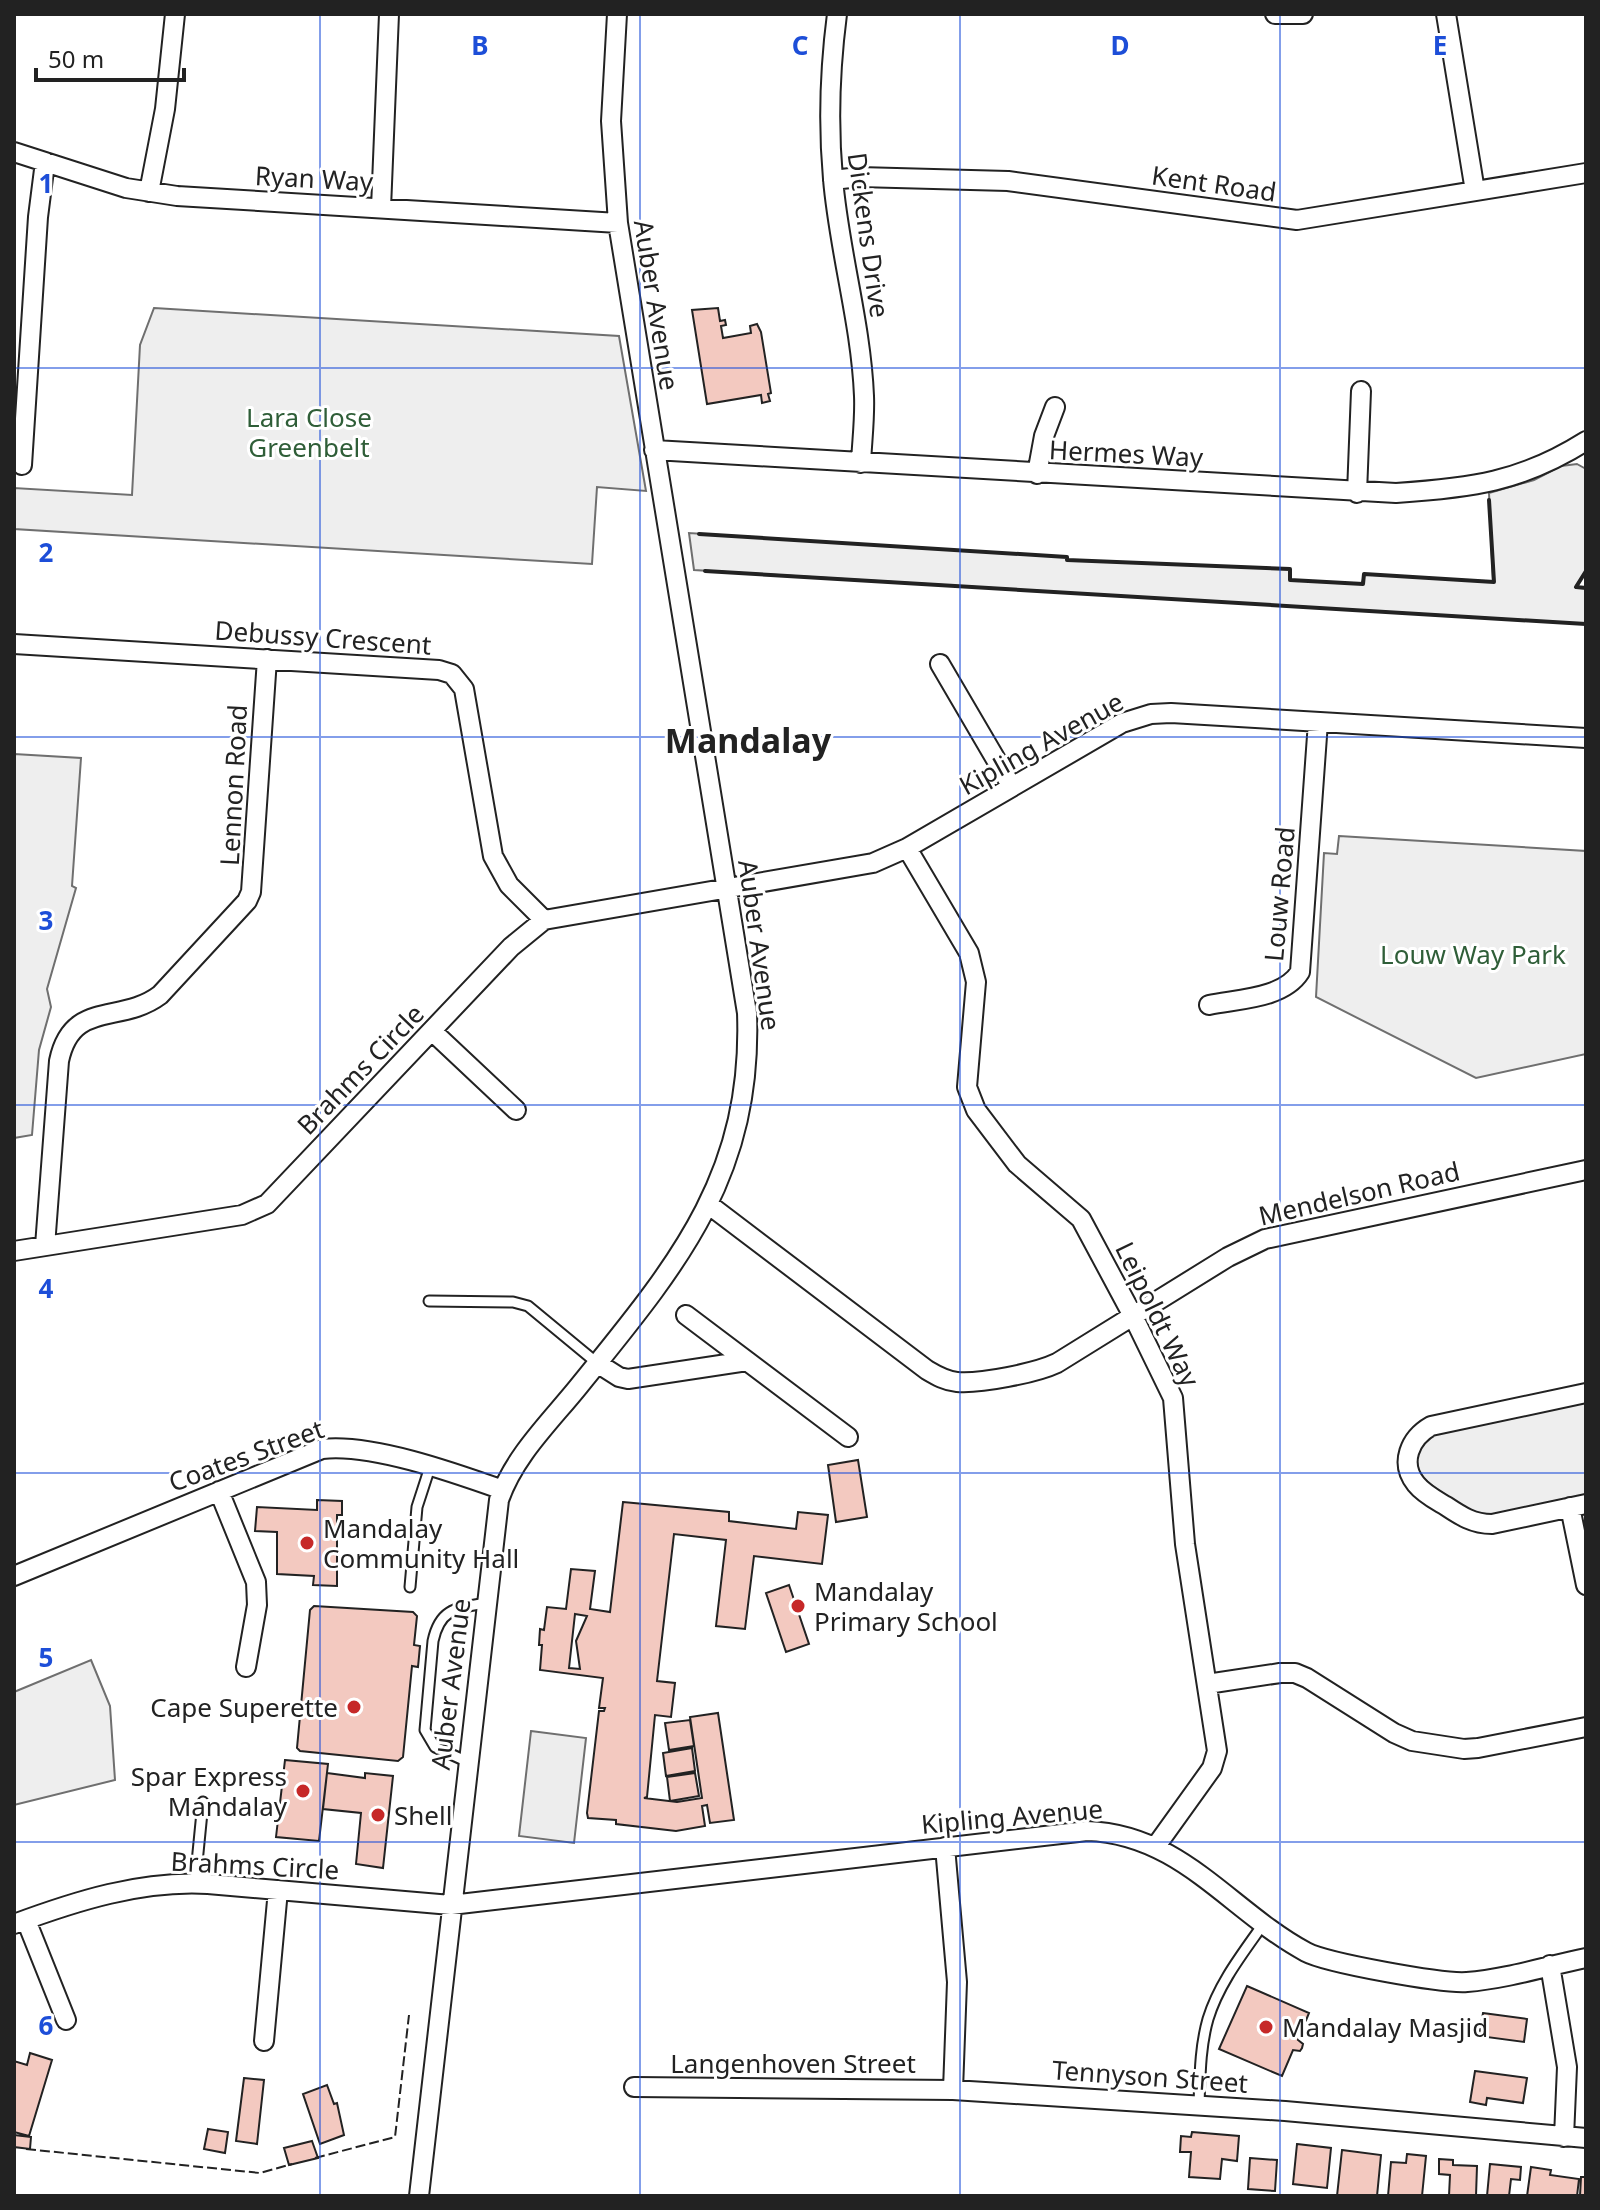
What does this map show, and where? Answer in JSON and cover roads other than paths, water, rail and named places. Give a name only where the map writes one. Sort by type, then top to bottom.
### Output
[{"type":"street","points":[[149,192],[165,109],[175,14]]},
{"type":"street","points":[[381,208],[389,14]]},
{"type":"street","name":"Auber Avenue","points":[[419,2196],[486,1603],[497,1511],[503,1490],[519,1459],[656,1292],[686,1247],[708,1204],[736,1134],[747,1073],[747,1013],[618,223],[611,121],[617,14]]},
{"type":"street","name":"Dickens Drive","points":[[837,14],[830,102],[833,180],[864,385],[861,463]]},
{"type":"street","points":[[1275,14],[1303,14]]},
{"type":"street","points":[[1446,14],[1475,191]]},
{"type":"street","name":"Ryan Way","points":[[14,152],[149,192],[618,223]]},
{"type":"street","points":[[22,465],[38,217],[45,162]]},
{"type":"street","name":"Kent Road","points":[[833,180],[859,177],[1008,181],[1297,220],[1586,173]]},
{"type":"street","points":[[1357,493],[1361,391]]},
{"type":"street","points":[[1037,474],[1044,436],[1055,407]]},
{"type":"street","name":"Hermes Way","points":[[654,450],[1357,493],[1427,491],[1512,478],[1585,444]]},
{"type":"street","name":"Debussy Crescent","points":[[14,644],[439,670],[457,678],[465,695],[493,856],[509,885],[544,920]]},
{"type":"street","name":"Lennon Road","points":[[45,1246],[59,1061],[66,1037],[79,1023],[143,1006],[160,995],[247,901],[251,892],[267,659]]},
{"type":"street","points":[[940,664],[1012,787]]},
{"type":"street","name":"Kipling Avenue","points":[[727,887],[855,867],[881,860],[907,848],[1122,723],[1151,714],[1586,738]]},
{"type":"street","name":"Louw Road","points":[[1209,1005],[1282,989],[1294,981],[1300,972],[1318,722]]},
{"type":"street","name":"Leipoldt Way","points":[[907,848],[974,966],[976,982],[967,1087],[976,1110],[1017,1164],[1081,1219],[1173,1398],[1185,1544],[1217,1745],[1212,1768],[1156,1846]]},
{"type":"street","name":"Brahms Circle","points":[[14,1251],[242,1215],[257,1210],[267,1204],[511,947],[544,920],[727,887]]},
{"type":"street","points":[[432,1031],[516,1110]]},
{"type":"street","name":"Mendelson Road","points":[[708,1204],[927,1370],[945,1379],[969,1382],[1042,1370],[1247,1246],[1265,1239],[1586,1170]]},
{"type":"street","points":[[686,1315],[848,1437]]},
{"type":"street","points":[[597,1363],[628,1379],[747,1361]]},
{"type":"street","points":[[1586,1393],[1431,1426],[1416,1438],[1408,1456],[1411,1476],[1416,1485],[1472,1522],[1492,1524],[1578,1505],[1586,1585]]},
{"type":"street","name":"Coates Street","points":[[14,1576],[322,1449],[361,1448],[503,1490]]},
{"type":"street","points":[[219,1491],[256,1582],[257,1605],[246,1667]]},
{"type":"street","points":[[1207,1684],[1295,1673],[1403,1738],[1464,1749],[1494,1747],[1586,1727]]},
{"type":"street","name":"Kipling Avenue","points":[[451,1905],[1087,1831],[1124,1834],[1156,1846],[1304,1951],[1322,1959],[1468,1982],[1586,1958]]},
{"type":"street","points":[[945,1847],[957,1982],[953,2090]]},
{"type":"street","name":"Brahms Circle","points":[[20,1922],[89,1898],[195,1883],[451,1905]]},
{"type":"street","points":[[264,2041],[278,1890]]},
{"type":"street","points":[[20,1922],[66,2020]]},
{"type":"street","points":[[1550,1965],[1567,2067],[1564,2137]]},
{"type":"street","name":"Langenhoven Street","points":[[634,2087],[953,2090]]},
{"type":"street","name":"Tennyson Street","points":[[953,2090],[1285,2111],[1586,2138]]},
{"type":"lane","points":[[429,1301],[513,1302],[528,1306],[597,1363]]},
{"type":"lane","points":[[410,1587],[417,1507],[430,1467]]},
{"type":"lane","points":[[468,1762],[435,1747],[425,1730],[433,1641],[436,1628],[449,1612],[486,1603]]},
{"type":"lane","points":[[195,1883],[203,1802]]},
{"type":"lane","points":[[1199,2105],[1202,2046],[1209,2018],[1227,1976],[1264,1923]]},
{"type":"place","name":"Mandalay Community Hall","points":[[307,1543]]},
{"type":"place","name":"Mandalay Primary School","points":[[798,1606]]},
{"type":"place","name":"Cape Superette","points":[[354,1707]]},
{"type":"place","name":"Spar Express Mandalay","points":[[303,1791]]},
{"type":"place","name":"Shell","points":[[378,1815]]},
{"type":"place","name":"Mandalay Masjid","points":[[1266,2027]]},
{"type":"district","name":"Mandalay","points":[[748,740]]},
{"type":"park label","name":"Lara Close Greenbelt","points":[[309,432]]},
{"type":"park label","name":"Louw Way Park","points":[[1473,954]]}]
